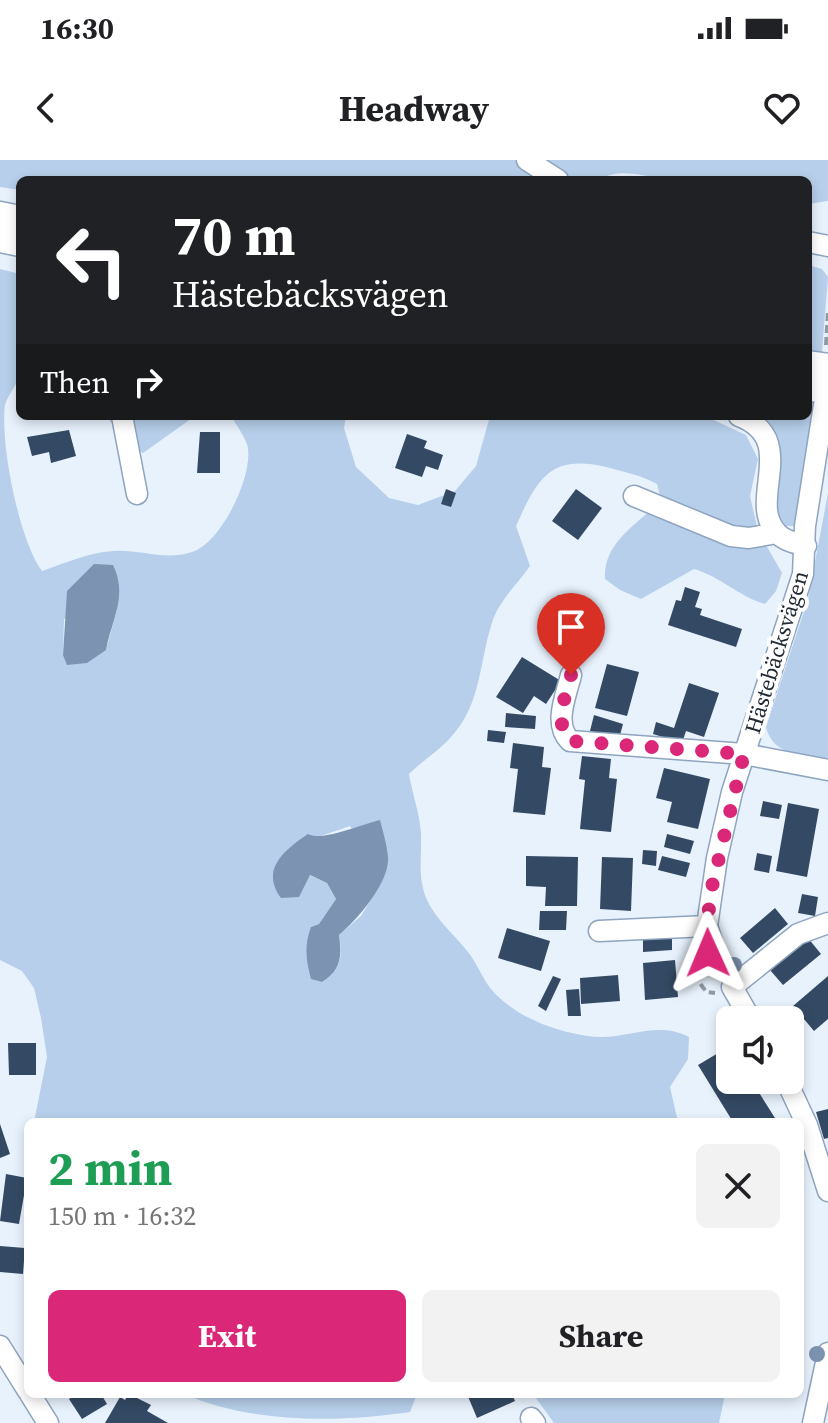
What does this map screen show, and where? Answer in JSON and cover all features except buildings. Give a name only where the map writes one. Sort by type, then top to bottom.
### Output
[{"type":"street","points":[[527,160],[552,176]]},
{"type":"street","name":"Hästebäcksvägen","points":[[714,948],[707,926],[717,858],[744,754],[796,601],[806,546],[820,395]]},
{"type":"street","points":[[123,420],[137,494]]},
{"type":"street","points":[[745,420],[760,431],[770,451],[768,515],[777,533]]},
{"type":"street","points":[[634,496],[731,536],[749,538],[777,533],[806,546]]},
{"type":"street","name":"Hästebäcksvägen","points":[[571,675],[561,720],[562,729],[570,741],[744,754]]},
{"type":"street","points":[[744,754],[828,770]]},
{"type":"street","points":[[743,1006],[732,987],[798,934],[828,923]]},
{"type":"street","points":[[599,931],[707,926]]},
{"type":"street","points":[[793,1094],[804,1118]]},
{"type":"street","points":[[804,1119],[828,1191]]},
{"type":"street","points":[[0,1346],[24,1385]]},
{"type":"street","points":[[813,1423],[828,1353]]},
{"type":"street","points":[[32,1398],[48,1423]]},
{"type":"path","points":[[821,363],[828,311]]},
{"type":"path","points":[[714,948],[697,968],[700,985],[712,993],[732,987]]},
{"type":"shaded area","points":[[0,160],[828,160],[828,201],[812,203],[812,176],[646,176],[625,173],[608,176],[16,176],[16,189],[0,187]]},
{"type":"shaded area","points":[[812,266],[822,269],[828,277],[822,352],[812,351]]},
{"type":"shaded area","points":[[0,269],[16,273],[16,384],[5,405],[4,422],[8,466],[26,537],[42,571],[104,552],[172,555],[192,552],[203,546],[224,523],[245,476],[248,449],[233,420],[345,420],[344,428],[356,467],[389,498],[418,505],[455,491],[476,466],[489,420],[714,420],[746,435],[758,459],[750,496],[758,531],[782,573],[776,591],[765,604],[694,569],[641,599],[620,590],[605,579],[610,554],[624,534],[661,500],[657,484],[634,474],[590,464],[560,467],[540,482],[516,526],[530,566],[494,617],[469,710],[447,742],[409,774],[420,826],[421,875],[427,900],[471,956],[491,989],[523,1014],[575,1034],[601,1037],[664,1030],[689,1037],[688,1059],[670,1087],[677,1118],[35,1118],[47,1057],[34,988],[22,971],[0,960]],"holes":[[[117,610],[106,650],[63,655],[64,619]],[[350,826],[381,883],[361,916],[339,935],[341,950],[337,968],[322,982],[311,927],[319,924],[336,899],[327,883],[309,875],[315,838]]]},
{"type":"shaded area","points":[[812,400],[817,401],[795,526],[784,526],[776,516],[778,447],[759,420],[812,420]]},
{"type":"shaded area","points":[[109,420],[189,420],[143,453],[129,444]]},
{"type":"shaded area","points":[[828,493],[828,759],[782,749],[775,744],[766,727],[808,599]]},
{"type":"shaded area","points":[[94,564],[113,565],[119,587],[115,618],[106,650],[87,663],[67,665],[63,655],[67,591]]},
{"type":"shaded area","points":[[380,820],[388,857],[384,878],[363,910],[339,935],[337,968],[322,982],[311,979],[306,953],[311,927],[319,924],[336,899],[327,883],[310,875],[299,897],[281,898],[275,888],[274,870],[283,854],[308,834],[323,836]]},
{"type":"shaded area","points":[[194,1398],[415,1398],[410,1412],[323,1419],[265,1415]]},
{"type":"shaded area","points":[[536,1398],[724,1398],[719,1423],[554,1423]]},
{"type":"route","points":[[571,675],[561,720],[562,729],[570,741],[590,745],[744,754],[732,792],[711,891],[707,926],[714,948],[708,953]]}]
